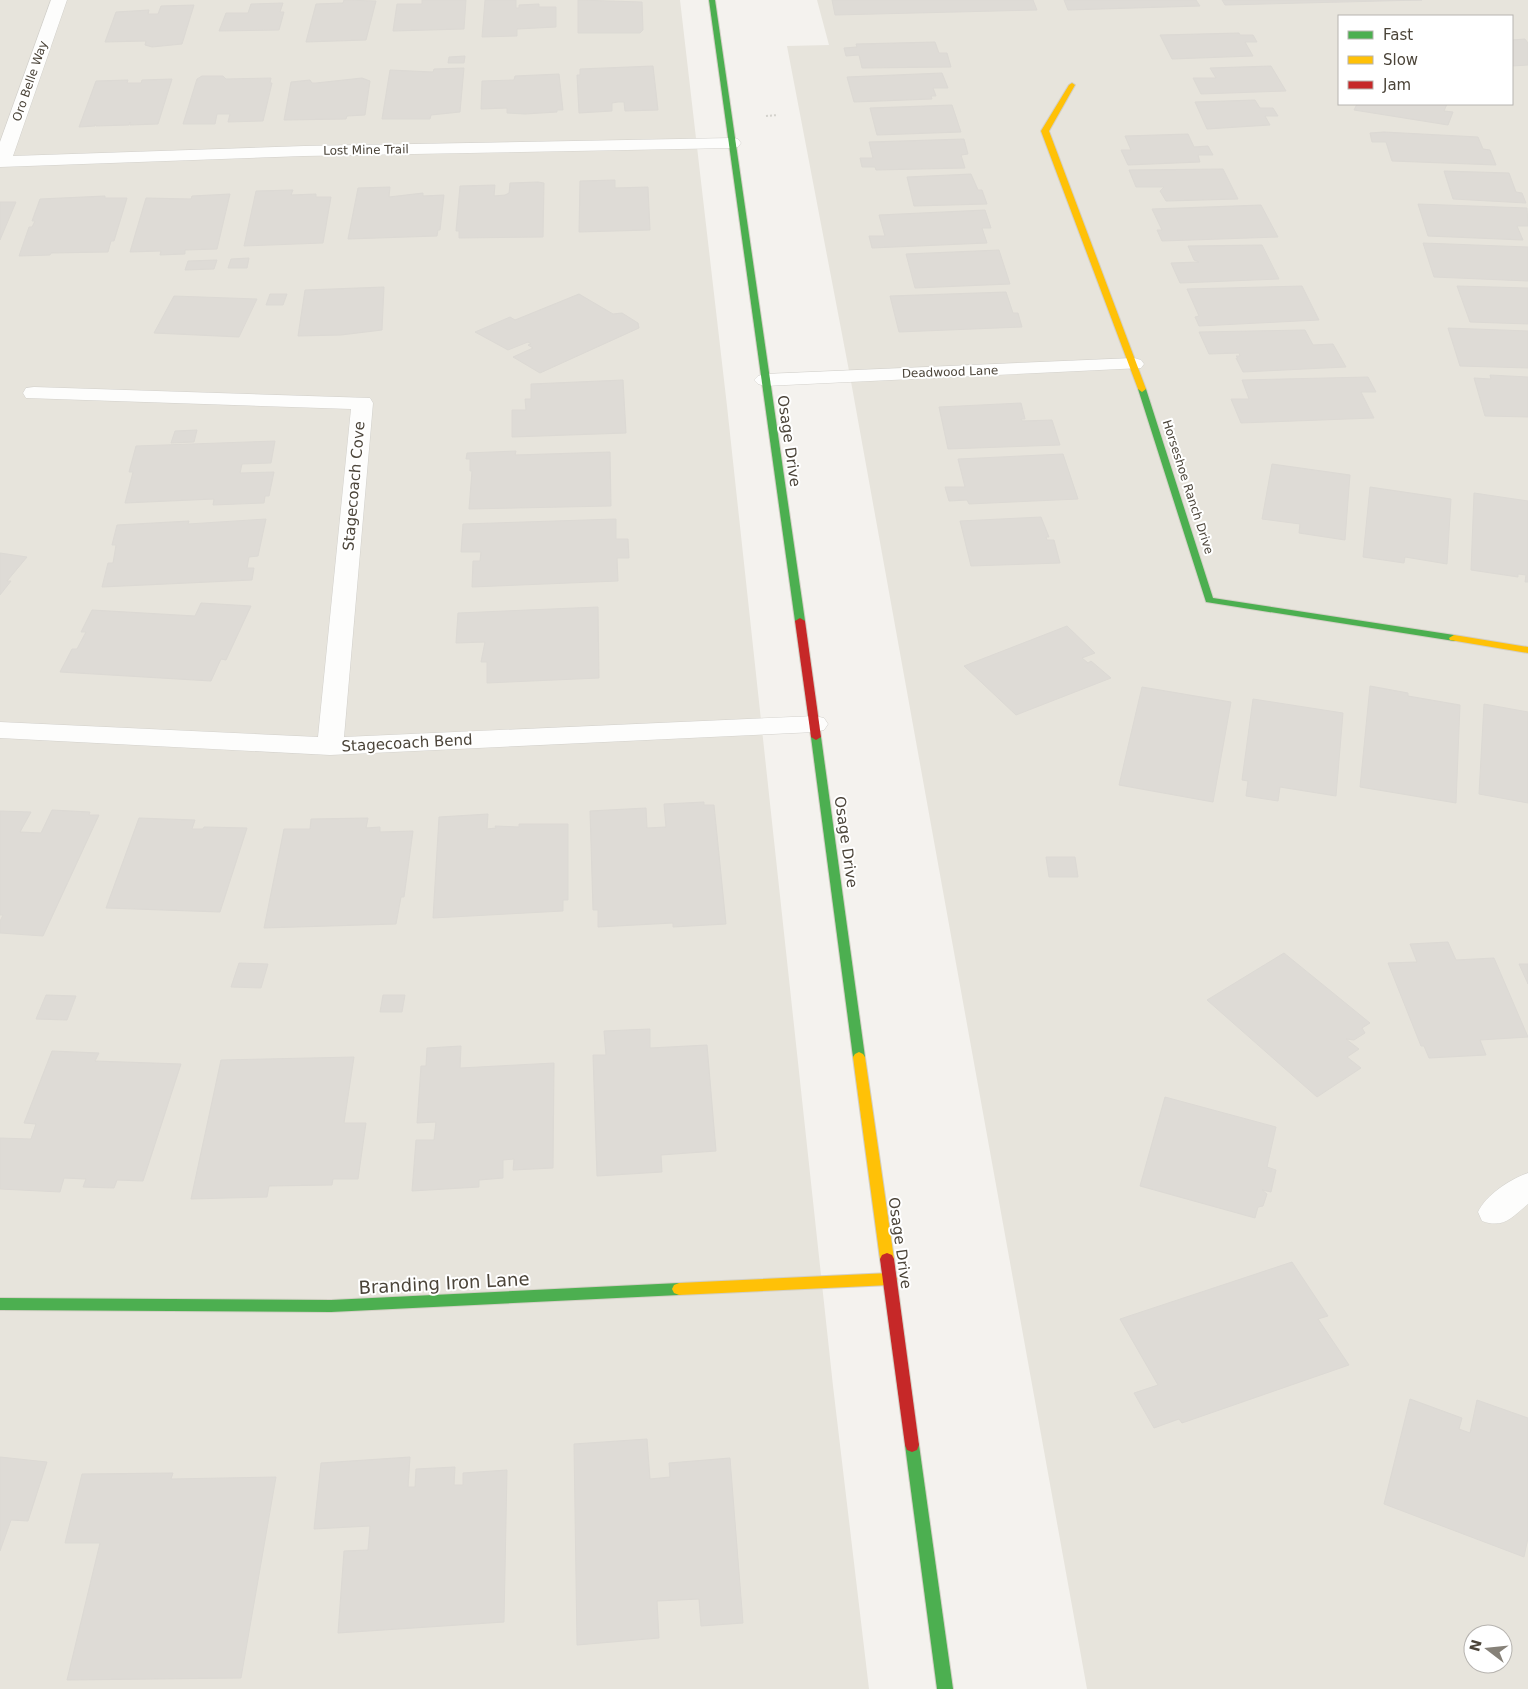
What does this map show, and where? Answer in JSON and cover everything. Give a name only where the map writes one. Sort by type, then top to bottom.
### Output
[{"type":"street","name":"Oro Belle Way","points":[[1,162],[59,0]]},
{"type":"street","name":"Osage Drive","points":[[712,0],[814,724],[945,1689]]},
{"type":"street","name":"Horseshoe Ranch Drive","points":[[1072,85],[1045,131],[1134,364],[1209,600],[1528,650]]},
{"type":"street","name":"Lost Mine Trail","points":[[1,162],[304,151],[732,143]]},
{"type":"street","name":"Deadwood Lane","points":[[765,380],[1134,364]]},
{"type":"street","name":"Stagecoach Cove","points":[[34,394],[362,402],[330,746]]},
{"type":"street","name":"Stagecoach Bend","points":[[0,730],[330,746],[814,724]]},
{"type":"street","points":[[1494,1212],[1528,1186]]},
{"type":"street","name":"Branding Iron Lane","points":[[0,1304],[331,1306],[890,1279]]},
{"type":"path","points":[[764,116],[778,115]]},
{"type":"shaded area","points":[[0,0],[680,0],[727,406],[833,1386],[869,1689],[0,1689]]},
{"type":"shaded area","points":[[817,0],[1528,0],[1528,1689],[1087,1689],[850,376],[787,46],[829,45]]},
{"type":"building","points":[[344,0],[376,1],[366,40],[306,42],[316,4],[343,3]]},
{"type":"building","points":[[422,0],[466,0],[464,29],[393,31],[397,4],[422,4]]},
{"type":"building","points":[[485,0],[516,0],[516,8],[519,8],[519,5],[539,4],[539,7],[556,7],[556,27],[517,29],[517,36],[482,37]]},
{"type":"building","points":[[578,0],[642,2],[643,30],[640,33],[578,33]]},
{"type":"building","points":[[832,0],[1033,0],[1037,10],[835,15]]},
{"type":"building","points":[[1064,0],[1196,0],[1200,6],[1068,10]]},
{"type":"building","points":[[1222,0],[1422,0],[1225,5]]},
{"type":"building","points":[[283,3],[280,12],[284,12],[279,30],[219,31],[226,13],[248,13],[251,4]]},
{"type":"building","points":[[194,5],[182,44],[152,47],[145,45],[146,41],[105,42],[116,12],[149,10],[148,14],[158,14],[161,6]]},
{"type":"building","points":[[1239,33],[1240,35],[1253,35],[1257,42],[1245,42],[1253,56],[1172,59],[1160,35]]},
{"type":"building","points":[[1525,39],[1528,43],[1528,65],[1513,66],[1513,40]]},
{"type":"building","points":[[935,42],[939,53],[947,53],[951,67],[862,68],[859,55],[846,56],[844,48],[857,47],[856,44]]},
{"type":"building","points":[[465,56],[464,63],[448,63],[449,57]]},
{"type":"building","points":[[653,66],[658,110],[625,111],[624,102],[618,102],[612,103],[612,111],[579,113],[577,75],[580,75],[580,69]]},
{"type":"building","points":[[1271,66],[1286,91],[1201,94],[1193,78],[1216,78],[1210,68]]},
{"type":"building","points":[[464,68],[460,112],[431,115],[430,119],[382,119],[390,70],[433,72],[434,69]]},
{"type":"building","points":[[942,73],[948,88],[933,88],[936,96],[931,96],[932,99],[854,102],[847,77]]},
{"type":"building","points":[[559,74],[563,110],[525,114],[507,113],[507,108],[481,109],[482,81],[514,80],[515,76]]},
{"type":"building","points":[[202,76],[223,76],[226,79],[271,78],[270,83],[272,83],[263,121],[228,122],[230,114],[217,114],[215,124],[183,124],[197,79]]},
{"type":"building","points":[[362,78],[370,81],[365,115],[347,116],[346,119],[284,120],[291,82],[310,80],[312,83],[316,83]]},
{"type":"building","points":[[172,79],[158,124],[130,125],[130,122],[129,125],[96,126],[95,124],[95,126],[79,127],[96,81],[128,80],[127,83],[141,83],[142,80]]},
{"type":"building","points":[[1255,100],[1260,108],[1273,108],[1278,116],[1265,116],[1270,125],[1207,129],[1195,102]]},
{"type":"building","points":[[952,105],[961,132],[877,135],[870,108]]},
{"type":"building","points":[[1356,105],[1447,105],[1444,111],[1453,112],[1448,125],[1354,110]]},
{"type":"building","points":[[1384,132],[1478,137],[1483,149],[1490,150],[1496,165],[1392,161],[1386,142],[1372,142],[1370,133]]},
{"type":"building","points":[[1188,134],[1194,147],[1208,146],[1213,155],[1198,155],[1200,162],[1128,165],[1121,150],[1131,150],[1125,136]]},
{"type":"building","points":[[964,139],[968,154],[961,155],[965,168],[876,170],[875,167],[862,167],[860,158],[873,158],[869,142]]},
{"type":"building","points":[[1223,169],[1238,199],[1166,201],[1160,191],[1164,187],[1136,187],[1129,170]]},
{"type":"building","points":[[1444,171],[1509,173],[1516,192],[1522,193],[1526,203],[1453,199]]},
{"type":"building","points":[[971,174],[978,190],[982,190],[987,204],[914,206],[907,177]]},
{"type":"building","points":[[615,180],[615,188],[648,187],[650,230],[579,232],[580,181]]},
{"type":"building","points":[[510,183],[544,183],[543,237],[459,238],[459,231],[456,231],[460,186],[495,185],[494,196],[509,193]]},
{"type":"building","points":[[390,187],[389,197],[423,193],[423,196],[444,195],[440,230],[438,230],[437,236],[348,239],[358,188]]},
{"type":"building","points":[[293,190],[291,195],[316,194],[316,197],[331,197],[323,243],[244,246],[256,191]]},
{"type":"building","points":[[230,194],[217,249],[185,250],[185,254],[160,255],[161,251],[130,252],[146,198],[191,199],[192,196]]},
{"type":"building","points":[[105,196],[105,198],[127,198],[114,241],[111,241],[108,252],[51,253],[50,255],[19,256],[29,227],[32,227],[35,221],[32,221],[40,199]]},
{"type":"building","points":[[0,202],[16,202],[0,240]]},
{"type":"building","points":[[1418,204],[1527,208],[1528,226],[1517,226],[1523,240],[1428,236]]},
{"type":"building","points":[[1261,205],[1278,237],[1162,241],[1157,230],[1162,230],[1152,209]]},
{"type":"building","points":[[985,210],[991,228],[982,228],[987,243],[872,248],[869,236],[885,236],[879,215]]},
{"type":"building","points":[[1423,243],[1528,247],[1528,281],[1434,277]]},
{"type":"building","points":[[1262,245],[1279,279],[1180,283],[1171,263],[1199,262],[1194,260],[1188,246]]},
{"type":"building","points":[[999,250],[1010,284],[915,288],[906,254]]},
{"type":"building","points":[[249,258],[247,268],[228,268],[231,259]]},
{"type":"building","points":[[217,260],[214,269],[185,270],[188,261]]},
{"type":"building","points":[[1302,286],[1319,320],[1199,326],[1195,317],[1199,316],[1187,289]]},
{"type":"building","points":[[1457,286],[1528,288],[1528,324],[1470,322]]},
{"type":"building","points":[[384,287],[382,330],[341,335],[298,336],[305,290]]},
{"type":"building","points":[[1006,292],[1013,313],[1018,313],[1022,327],[899,332],[890,296]]},
{"type":"building","points":[[270,294],[287,294],[283,305],[266,305]]},
{"type":"building","points":[[579,294],[613,314],[622,313],[638,323],[639,328],[540,373],[513,357],[533,348],[528,345],[531,344],[528,342],[508,350],[475,332],[510,317],[515,320]]},
{"type":"building","points":[[174,296],[257,299],[239,337],[154,333]]},
{"type":"building","points":[[1448,328],[1528,331],[1528,368],[1460,366]]},
{"type":"building","points":[[1305,330],[1313,345],[1333,344],[1346,367],[1243,372],[1236,358],[1238,358],[1236,356],[1240,356],[1239,353],[1209,354],[1199,332]]},
{"type":"building","points":[[1490,375],[1528,377],[1528,417],[1485,416],[1474,378],[1491,379]]},
{"type":"building","points":[[1368,377],[1376,392],[1361,392],[1374,418],[1241,423],[1231,399],[1249,399],[1242,380]]},
{"type":"building","points":[[623,380],[626,433],[512,437],[512,410],[526,410],[525,399],[531,399],[531,384]]},
{"type":"building","points":[[1021,403],[1025,419],[1021,419],[1022,421],[1052,420],[1060,445],[948,449],[939,407]]},
{"type":"building","points":[[197,430],[194,442],[171,443],[175,431]]},
{"type":"building","points":[[275,441],[271,463],[242,464],[240,473],[274,472],[269,496],[265,496],[264,503],[213,505],[214,499],[125,503],[133,472],[129,472],[136,446]]},
{"type":"building","points":[[516,451],[515,455],[610,452],[611,506],[469,509],[472,471],[470,471],[470,459],[466,459],[467,453]]},
{"type":"building","points":[[1063,454],[1078,499],[969,504],[967,500],[949,501],[945,487],[965,487],[958,459]]},
{"type":"building","points":[[1272,464],[1350,475],[1345,540],[1299,533],[1300,524],[1262,519]]},
{"type":"building","points":[[1370,487],[1451,499],[1447,564],[1405,557],[1404,563],[1363,557]]},
{"type":"building","points":[[1474,493],[1528,501],[1528,582],[1525,582],[1526,575],[1518,574],[1518,577],[1471,570]]},
{"type":"building","points":[[1041,517],[1049,537],[1046,537],[1047,540],[1054,540],[1060,563],[971,566],[960,521]]},
{"type":"building","points":[[266,519],[258,556],[249,557],[247,568],[254,568],[252,580],[102,587],[108,563],[113,563],[116,545],[112,545],[117,525],[189,521],[188,524]]},
{"type":"building","points":[[616,519],[616,539],[628,539],[629,558],[617,558],[618,581],[472,587],[473,561],[480,561],[481,552],[461,552],[463,524]]},
{"type":"building","points":[[0,553],[27,557],[7,581],[11,581],[0,595]]},
{"type":"building","points":[[201,603],[251,606],[226,660],[221,659],[211,681],[60,672],[72,649],[77,649],[86,632],[81,632],[92,610],[195,616]]},
{"type":"building","points":[[598,607],[599,678],[487,683],[487,662],[481,662],[485,642],[456,643],[458,613]]},
{"type":"building","points":[[1067,626],[1095,653],[1082,658],[1088,663],[1091,661],[1111,678],[1016,715],[964,666]]},
{"type":"building","points":[[1370,686],[1408,693],[1408,696],[1460,705],[1456,803],[1360,787]]},
{"type":"building","points":[[1142,687],[1231,702],[1213,802],[1119,785]]},
{"type":"building","points":[[1253,699],[1343,713],[1336,796],[1280,787],[1278,801],[1246,796],[1248,781],[1242,780]]},
{"type":"building","points":[[1484,704],[1528,712],[1528,803],[1479,794]]},
{"type":"building","points":[[704,802],[704,805],[714,805],[726,924],[673,927],[673,923],[598,927],[598,910],[593,910],[590,811],[646,808],[647,828],[666,827],[664,804]]},
{"type":"building","points":[[52,810],[90,812],[89,815],[99,815],[43,936],[0,933],[0,921],[3,915],[0,915],[0,811],[31,812],[20,832],[41,833]]},
{"type":"building","points":[[488,814],[487,829],[496,828],[495,826],[519,827],[519,824],[568,824],[568,900],[563,900],[563,911],[433,918],[439,817]]},
{"type":"building","points":[[139,818],[195,820],[192,829],[203,829],[204,827],[247,828],[220,912],[106,908]]},
{"type":"building","points":[[368,818],[366,828],[380,827],[380,832],[413,831],[404,897],[401,897],[396,924],[264,928],[284,829],[310,829],[311,819]]},
{"type":"building","points":[[1046,857],[1075,857],[1078,877],[1049,877]]},
{"type":"building","points":[[1448,942],[1456,960],[1494,958],[1528,1037],[1480,1040],[1486,1055],[1429,1058],[1424,1046],[1421,1046],[1388,963],[1417,962],[1410,944]]},
{"type":"building","points":[[1284,953],[1370,1023],[1362,1028],[1365,1033],[1354,1040],[1346,1039],[1359,1049],[1347,1057],[1361,1068],[1317,1097],[1207,1000]]},
{"type":"building","points":[[239,963],[268,964],[261,988],[231,987]]},
{"type":"building","points":[[1519,964],[1528,964],[1528,984]]},
{"type":"building","points":[[46,995],[76,996],[67,1020],[36,1019]]},
{"type":"building","points":[[383,995],[405,995],[402,1012],[380,1012]]},
{"type":"building","points":[[650,1029],[650,1048],[707,1045],[716,1151],[661,1155],[662,1172],[597,1176],[593,1055],[606,1055],[604,1031]]},
{"type":"building","points":[[461,1046],[460,1068],[554,1063],[553,1168],[513,1170],[514,1159],[503,1160],[503,1178],[479,1180],[479,1187],[412,1191],[416,1140],[434,1140],[436,1122],[417,1123],[421,1066],[426,1066],[427,1048]]},
{"type":"building","points":[[52,1051],[99,1053],[95,1061],[181,1064],[143,1181],[117,1180],[114,1188],[83,1187],[86,1179],[64,1178],[60,1192],[0,1189],[0,1138],[31,1139],[36,1124],[24,1123]]},
{"type":"building","points":[[354,1057],[344,1123],[366,1123],[358,1179],[333,1179],[332,1185],[269,1186],[267,1197],[191,1199],[221,1060]]},
{"type":"building","points":[[1165,1097],[1276,1127],[1267,1167],[1276,1170],[1271,1192],[1262,1190],[1267,1194],[1263,1206],[1258,1207],[1255,1218],[1140,1186]]},
{"type":"building","points":[[1292,1262],[1328,1316],[1318,1319],[1349,1365],[1182,1423],[1179,1419],[1154,1428],[1134,1393],[1158,1385],[1120,1319]]},
{"type":"building","points":[[1410,1399],[1462,1418],[1459,1429],[1470,1433],[1477,1400],[1528,1418],[1528,1538],[1524,1557],[1384,1504]]},
{"type":"building","points":[[647,1439],[650,1479],[670,1477],[669,1463],[730,1458],[743,1623],[701,1626],[699,1599],[657,1601],[659,1638],[577,1645],[574,1444]]},
{"type":"building","points":[[0,1457],[47,1462],[28,1521],[11,1520],[0,1551]]},
{"type":"building","points":[[410,1457],[408,1487],[415,1487],[416,1469],[455,1467],[454,1485],[463,1485],[463,1473],[507,1470],[504,1622],[338,1633],[344,1551],[368,1550],[370,1526],[314,1529],[321,1463]]},
{"type":"building","points":[[173,1473],[171,1479],[276,1477],[241,1678],[67,1680],[100,1543],[65,1543],[82,1474]]},
{"type":"traffic: fast","points":[[712,0],[800,621]]},
{"type":"traffic: fast","points":[[1142,389],[1209,600],[1454,638]]},
{"type":"traffic: fast","points":[[816,737],[859,1057]]},
{"type":"traffic: fast","points":[[0,1304],[331,1306],[679,1289]]},
{"type":"traffic: fast","points":[[912,1445],[945,1689]]},
{"type":"traffic: slow","points":[[1072,85],[1045,131],[1142,389]]},
{"type":"traffic: slow","points":[[1454,638],[1528,650]]},
{"type":"traffic: slow","points":[[859,1057],[887,1259]]},
{"type":"traffic: slow","points":[[679,1289],[890,1279]]},
{"type":"traffic: jam","points":[[800,621],[816,737]]},
{"type":"traffic: jam","points":[[887,1259],[912,1445]]}]
